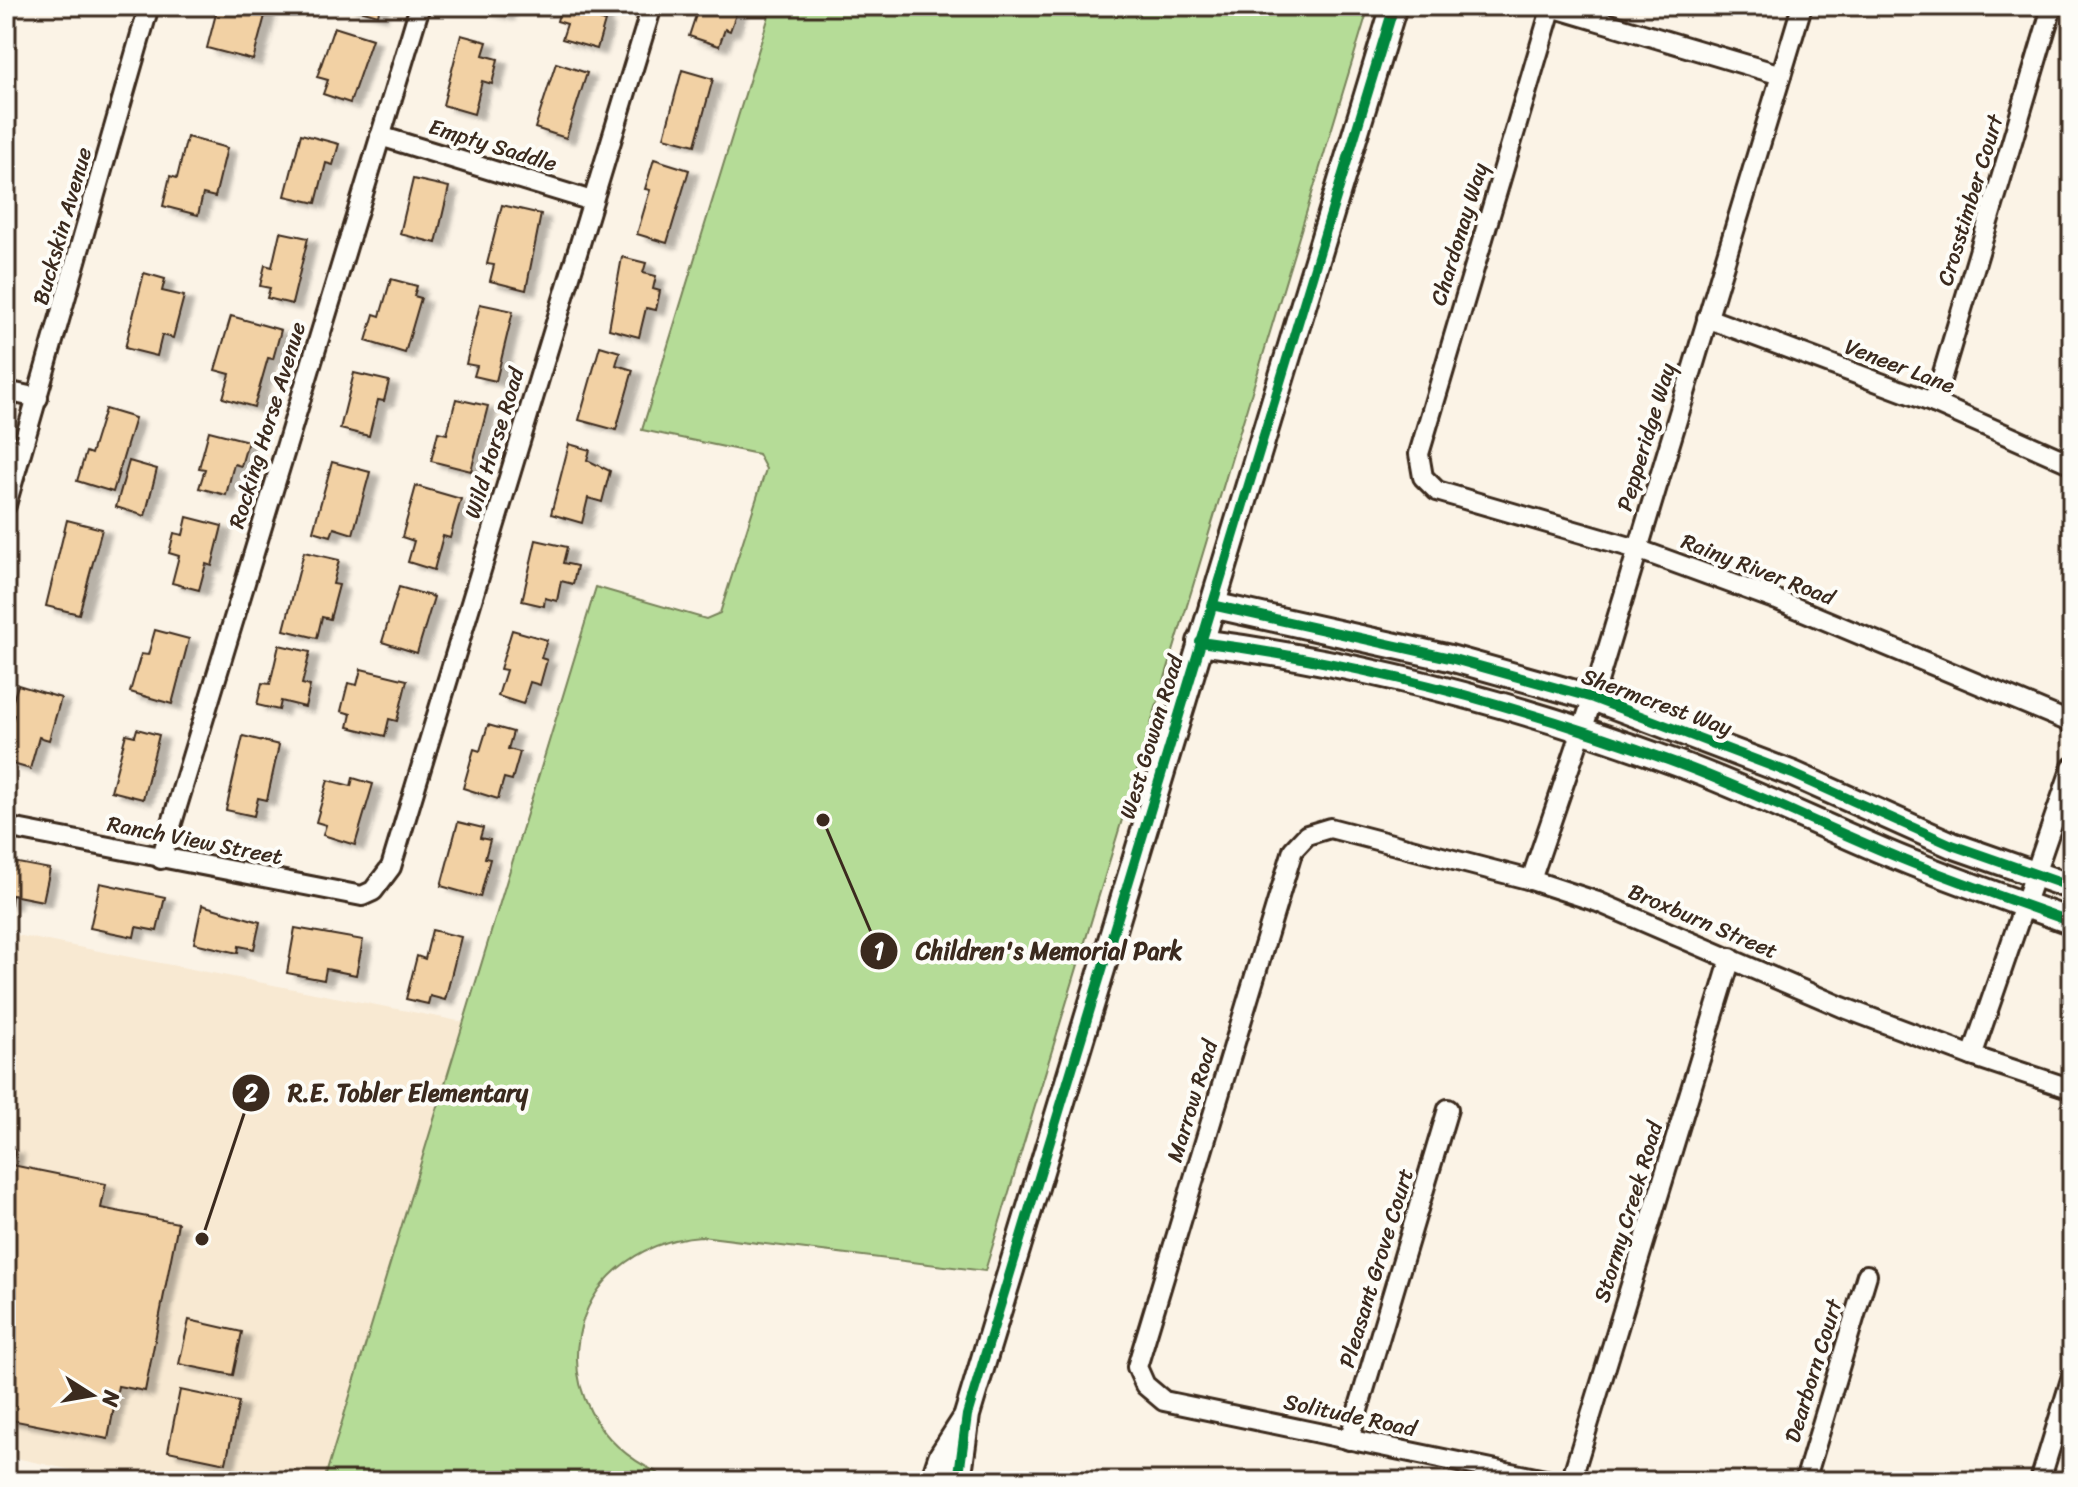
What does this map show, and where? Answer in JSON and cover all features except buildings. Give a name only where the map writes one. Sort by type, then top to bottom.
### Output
[{"type":"street","name":"Buckskin Avenue","points":[[6,505],[149,6]]},
{"type":"street","name":"Rocking Horse Avenue","points":[[161,859],[420,6]]},
{"type":"street","name":"Wild Horse Road","points":[[373,891],[391,867],[652,6]]},
{"type":"street","name":"West Gowan Road","points":[[958,1481],[967,1415],[1394,6]]},
{"type":"street","points":[[1552,6],[1781,75]]},
{"type":"street","name":"Chardonay Way","points":[[1423,477],[1419,454],[1552,6]]},
{"type":"street","name":"Pepperidge Way","points":[[1531,880],[1593,698],[1802,6]]},
{"type":"street","name":"Crosstimber Court","points":[[1934,403],[2051,11]]},
{"type":"street","name":"Empty Saddle","points":[[380,136],[592,201]]},
{"type":"street","name":"Veneer Lane","points":[[1707,318],[1934,403],[2072,464]]},
{"type":"street","points":[[6,391],[38,398]]},
{"type":"street","name":"Rainy River Road","points":[[1423,477],[1437,491],[1637,549],[1777,600],[2072,723]]},
{"type":"street","name":"Shermcrest Way","points":[[1212,605],[1461,660],[1593,698],[1735,751],[1938,839],[2072,887]]},
{"type":"street","points":[[1200,642],[1377,674],[1486,700],[1582,730],[1728,782],[1887,852],[2072,922]]},
{"type":"street","points":[[1972,1056],[2072,767]]},
{"type":"street","name":"Ranch View Street","points":[[6,827],[362,896],[373,891]]},
{"type":"street","name":"Broxburn Street","points":[[1307,835],[1330,828],[1531,880],[1598,902],[1842,1007],[1972,1056],[2072,1089]]},
{"type":"street","name":"Marrow Road","points":[[1145,1385],[1137,1367],[1293,850],[1307,835]]},
{"type":"street","name":"Stormy Creek Road","points":[[1571,1481],[1731,958]]},
{"type":"street","name":"Pleasant Grove Court","points":[[1349,1440],[1448,1109]]},
{"type":"street","name":"Dearborn Court","points":[[1805,1481],[1867,1275]]},
{"type":"street","points":[[2040,1481],[2072,1376]]},
{"type":"street","name":"Solitude Road","points":[[1145,1385],[1164,1401],[1550,1481]]},
{"type":"street","name":"West Gowan Road","points":[[933,1481],[941,1457],[967,1415]]},
{"type":"shaded area","points":[[6,933],[464,1022],[324,1481],[124,1481],[6,1456]]},
{"type":"green space","points":[[772,6],[1369,6],[985,1271],[701,1236],[654,1247],[618,1269],[592,1300],[579,1336],[578,1374],[591,1412],[617,1446],[658,1473],[656,1481],[324,1481],[596,587],[706,619],[720,613],[766,469],[758,454],[642,430]]},
{"type":"cycle path","points":[[958,1481],[967,1415],[1394,6]]},
{"type":"cycle path","points":[[1212,605],[1450,658],[1593,698],[1793,774],[1952,845],[2072,887]]},
{"type":"cycle path","points":[[1200,642],[1383,675],[1562,724],[1705,774],[1908,862],[2072,922]]},
{"type":"place","name":"Children's Memorial Park","points":[[823,820]]},
{"type":"place","name":"R.E. Tobler Elementary","points":[[202,1239]]}]
